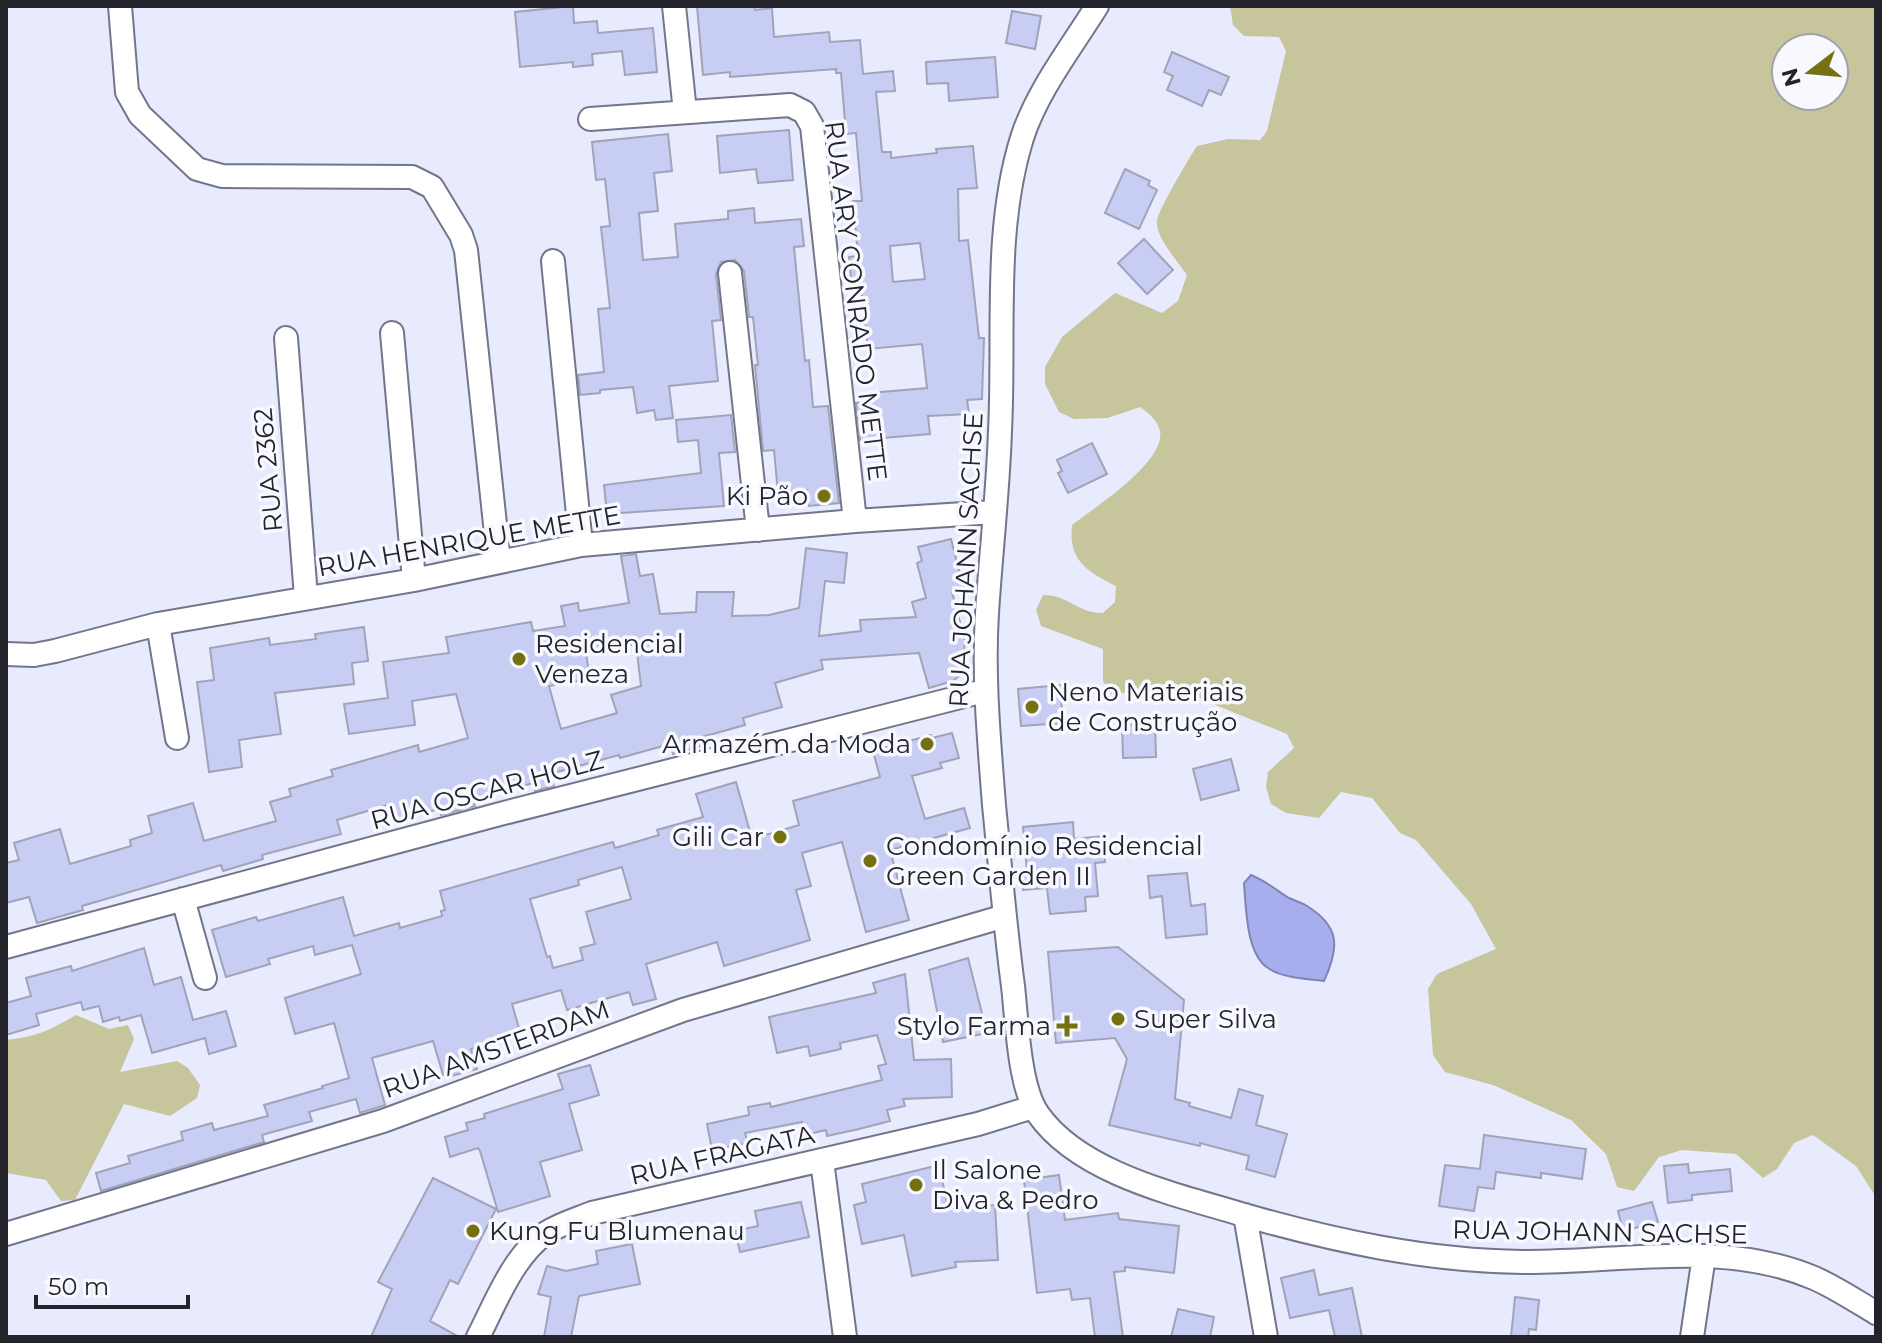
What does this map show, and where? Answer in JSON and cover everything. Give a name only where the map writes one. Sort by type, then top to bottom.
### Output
[{"type":"street","points":[[120,6],[127,92],[140,115],[197,169],[222,176],[412,177],[432,187],[461,235],[466,250],[499,562]]},
{"type":"street","points":[[674,6],[685,112]]},
{"type":"street","name":"RUA JOHANN SACHSE","points":[[1097,6],[1033,111],[1014,169],[1005,234],[1000,430],[984,691],[1005,916],[1021,1050],[1033,1107],[1057,1135],[1086,1157],[1125,1176],[1245,1215],[1348,1243],[1473,1261],[1556,1262],[1704,1256],[1772,1265],[1815,1279],[1876,1313]]},
{"type":"street","name":"RUA ARY CONRADO METTE","points":[[590,119],[790,105],[804,112],[812,126],[855,521]]},
{"type":"street","points":[[553,261],[581,545]]},
{"type":"street","points":[[730,273],[758,530]]},
{"type":"street","points":[[392,333],[414,580]]},
{"type":"street","name":"RUA 2362","points":[[286,338],[306,597]]},
{"type":"street","name":"RUA HENRIQUE METTE","points":[[6,654],[34,655],[158,624],[414,580],[581,545],[995,512]]},
{"type":"street","points":[[158,624],[177,738]]},
{"type":"street","name":"RUA OSCAR HOLZ","points":[[6,947],[516,810],[984,691]]},
{"type":"street","points":[[183,899],[205,978]]},
{"type":"street","name":"RUA AMSTERDAM","points":[[6,1234],[383,1121],[683,1010],[1005,916]]},
{"type":"street","name":"RUA FRAGATA","points":[[478,1337],[517,1265],[546,1234],[566,1223],[592,1213],[978,1124],[1033,1107]]},
{"type":"street","points":[[822,1161],[845,1337]]},
{"type":"street","points":[[1245,1215],[1266,1337]]},
{"type":"street","points":[[1692,1337],[1704,1256]]},
{"type":"green space","points":[[1230,6],[1876,6],[1876,1197],[1856,1166],[1813,1135],[1794,1143],[1777,1169],[1763,1178],[1736,1154],[1682,1150],[1659,1157],[1634,1191],[1617,1187],[1606,1154],[1571,1120],[1493,1085],[1445,1072],[1433,1055],[1428,989],[1437,974],[1496,949],[1471,904],[1416,840],[1400,833],[1372,798],[1341,792],[1319,818],[1286,813],[1271,804],[1266,787],[1268,772],[1294,748],[1287,734],[1196,697],[1145,689],[1112,695],[1103,681],[1103,649],[1041,626],[1036,610],[1043,595],[1103,613],[1115,602],[1116,586],[1089,570],[1077,556],[1073,548],[1072,525],[1141,470],[1159,443],[1160,431],[1149,414],[1140,407],[1108,418],[1074,419],[1059,412],[1045,384],[1045,367],[1062,337],[1115,293],[1162,313],[1178,301],[1187,275],[1157,227],[1159,214],[1175,183],[1197,146],[1228,139],[1260,140],[1267,131],[1286,51],[1279,37],[1244,36],[1233,25]]},
{"type":"green space","points":[[76,1015],[109,1029],[128,1025],[134,1039],[120,1072],[177,1061],[188,1068],[200,1085],[197,1098],[170,1116],[124,1104],[75,1200],[61,1201],[46,1180],[6,1173],[6,1040],[43,1032]]},
{"type":"water","points":[[1251,875],[1307,906],[1326,922],[1334,939],[1334,948],[1324,981],[1280,974],[1261,961],[1251,941],[1247,917],[1244,883]]},
{"type":"building","points":[[573,6],[574,23],[597,21],[598,33],[653,28],[657,72],[625,75],[622,51],[592,54],[593,65],[573,67],[573,62],[520,67],[515,12]]},
{"type":"building","points":[[697,6],[754,6],[755,10],[772,8],[774,37],[829,32],[830,42],[860,40],[863,74],[893,71],[895,91],[876,92],[882,152],[891,152],[891,158],[973,146],[977,188],[958,189],[959,241],[968,240],[979,338],[984,338],[982,399],[967,400],[969,414],[928,416],[930,434],[860,440],[858,394],[927,388],[922,344],[868,349],[861,288],[852,289],[849,257],[858,256],[853,201],[862,201],[856,133],[846,134],[841,73],[836,73],[836,69],[730,77],[730,72],[703,75]],"holes":[[[920,243],[925,279],[893,282],[890,246]]]},
{"type":"building","points":[[1012,11],[1041,16],[1035,49],[1006,43]]},
{"type":"building","points":[[1172,52],[1229,77],[1221,95],[1209,90],[1202,106],[1167,90],[1173,76],[1164,72]]},
{"type":"building","points":[[995,57],[998,97],[949,101],[948,83],[927,84],[926,62]]},
{"type":"building","points":[[789,130],[793,180],[758,183],[756,169],[720,173],[717,136]]},
{"type":"building","points":[[668,134],[672,171],[654,173],[658,211],[639,213],[643,260],[678,257],[675,224],[728,219],[728,211],[754,208],[755,223],[801,219],[804,246],[794,247],[805,361],[809,360],[813,407],[828,406],[839,503],[809,506],[807,490],[778,493],[774,450],[763,451],[753,317],[749,317],[744,271],[735,260],[721,262],[716,274],[721,320],[712,321],[718,381],[669,386],[673,418],[656,420],[654,410],[637,413],[633,387],[580,395],[578,375],[604,372],[598,309],[610,308],[601,227],[610,226],[605,179],[596,180],[592,142]]},
{"type":"building","points":[[1125,169],[1150,181],[1148,185],[1157,190],[1139,229],[1105,213]]},
{"type":"building","points":[[1144,239],[1173,270],[1147,294],[1118,263]]},
{"type":"building","points":[[731,415],[735,452],[719,453],[724,506],[607,514],[604,485],[701,473],[698,440],[678,442],[676,420]]},
{"type":"building","points":[[1092,443],[1107,474],[1068,493],[1058,473],[1062,471],[1057,460]]},
{"type":"building","points":[[951,539],[964,589],[952,592],[965,641],[963,666],[953,681],[929,688],[919,653],[821,660],[823,669],[775,683],[782,707],[743,718],[745,725],[702,737],[705,745],[673,754],[670,744],[620,758],[619,755],[550,774],[554,786],[535,791],[533,783],[473,800],[475,806],[441,815],[439,809],[396,821],[391,804],[337,820],[341,834],[262,855],[263,859],[223,871],[221,865],[82,906],[83,910],[37,923],[29,897],[6,903],[6,863],[19,860],[14,843],[60,829],[70,864],[131,846],[130,840],[152,833],[148,816],[193,803],[204,841],[276,821],[270,802],[291,796],[289,789],[333,776],[331,770],[418,745],[419,752],[468,738],[456,694],[412,701],[415,725],[349,734],[344,704],[388,698],[383,662],[449,653],[446,637],[531,622],[533,631],[565,626],[561,606],[578,603],[579,611],[629,603],[621,556],[636,554],[640,576],[653,574],[660,614],[696,612],[697,592],[734,592],[732,616],[769,615],[799,608],[806,548],[847,553],[844,583],[825,581],[819,636],[861,631],[860,620],[916,617],[912,602],[926,598],[917,563],[922,561],[918,547]],"holes":[[[636,644],[641,686],[611,695],[617,713],[561,729],[549,686],[590,679],[586,653]]]},
{"type":"building","points":[[364,627],[368,661],[352,663],[354,684],[275,693],[281,734],[239,740],[242,767],[209,772],[197,682],[214,680],[210,648],[269,638],[270,645],[316,639],[315,634]]},
{"type":"building","points":[[1060,685],[1063,723],[1021,726],[1018,689]]},
{"type":"building","points":[[1155,724],[1156,757],[1123,758],[1122,725]]},
{"type":"building","points":[[952,733],[959,758],[940,763],[942,768],[912,776],[925,819],[964,808],[970,828],[890,850],[909,920],[866,932],[842,842],[802,853],[811,886],[796,890],[810,940],[724,966],[717,942],[646,964],[656,999],[633,1005],[629,992],[567,1010],[561,990],[512,1004],[521,1035],[471,1049],[477,1069],[444,1078],[433,1041],[372,1058],[385,1105],[360,1113],[356,1099],[309,1112],[312,1121],[262,1135],[264,1142],[101,1191],[96,1173],[130,1163],[128,1156],[183,1140],[181,1132],[212,1123],[214,1130],[268,1116],[264,1105],[349,1078],[334,1023],[295,1034],[285,998],[361,974],[352,945],[315,955],[313,946],[268,959],[270,964],[226,977],[212,930],[256,917],[258,921],[343,897],[354,936],[399,923],[400,928],[442,916],[441,911],[445,910],[440,891],[613,842],[615,848],[659,835],[657,830],[703,817],[696,794],[736,782],[752,839],[799,825],[793,801],[880,777],[873,751],[931,735],[932,738]],"holes":[[[622,867],[631,899],[586,912],[595,944],[580,948],[583,960],[553,968],[530,899],[579,885],[578,880]]]},
{"type":"building","points":[[1231,759],[1239,790],[1201,800],[1193,769]]},
{"type":"building","points":[[1073,822],[1074,839],[1103,836],[1105,862],[1095,863],[1098,896],[1085,897],[1086,911],[1050,914],[1047,888],[1023,890],[1022,872],[1027,871],[1023,827]]},
{"type":"building","points":[[1187,873],[1191,906],[1205,904],[1207,934],[1166,938],[1162,896],[1150,898],[1148,876]]},
{"type":"building","points":[[1118,947],[1184,1000],[1175,1099],[1231,1118],[1239,1089],[1263,1096],[1256,1125],[1287,1134],[1275,1177],[1246,1169],[1249,1156],[1109,1125],[1127,1059],[1115,1038],[1056,1043],[1048,952]]},
{"type":"building","points":[[144,948],[154,985],[181,977],[193,1020],[226,1011],[236,1046],[209,1054],[205,1038],[152,1053],[141,1015],[103,1022],[99,1006],[83,1010],[81,1002],[36,1014],[39,1025],[6,1035],[6,1003],[31,996],[26,978],[71,966],[72,971]]},
{"type":"building","points":[[968,958],[987,1033],[943,1042],[929,970]]},
{"type":"building","points":[[905,974],[914,1060],[951,1059],[952,1097],[903,1099],[905,1106],[887,1110],[890,1121],[859,1129],[827,1136],[826,1130],[805,1135],[802,1122],[745,1133],[748,1143],[712,1150],[707,1124],[749,1115],[748,1107],[770,1103],[771,1107],[882,1080],[878,1066],[886,1064],[877,1035],[840,1043],[841,1049],[810,1056],[808,1046],[777,1053],[769,1017],[876,993],[873,983]]},
{"type":"building","points":[[590,1065],[599,1095],[569,1104],[582,1150],[540,1162],[550,1196],[498,1212],[478,1148],[450,1157],[445,1137],[468,1130],[466,1123],[485,1118],[484,1114],[563,1089],[558,1074]]},
{"type":"building","points":[[1484,1135],[1586,1149],[1582,1179],[1541,1173],[1541,1178],[1496,1172],[1494,1189],[1478,1187],[1474,1211],[1439,1206],[1445,1165],[1480,1169]]},
{"type":"building","points":[[1688,1164],[1689,1173],[1730,1169],[1732,1191],[1692,1195],[1692,1200],[1668,1203],[1664,1166]]},
{"type":"building","points":[[939,1165],[948,1208],[995,1205],[998,1260],[955,1262],[956,1267],[912,1276],[904,1235],[862,1244],[854,1205],[866,1202],[862,1184]]},
{"type":"building","points":[[1059,1175],[1065,1220],[1118,1213],[1119,1219],[1179,1226],[1174,1273],[1125,1267],[1125,1271],[1114,1272],[1123,1337],[1095,1337],[1090,1298],[1072,1300],[1070,1289],[1037,1293],[1024,1180]]},
{"type":"building","points":[[433,1178],[496,1209],[458,1284],[450,1280],[430,1321],[459,1337],[371,1337],[392,1289],[378,1282]]},
{"type":"building","points":[[801,1202],[809,1237],[740,1252],[735,1231],[758,1226],[755,1211]]},
{"type":"building","points":[[1652,1202],[1658,1222],[1623,1231],[1618,1211]]},
{"type":"building","points":[[632,1244],[640,1284],[579,1296],[571,1337],[544,1337],[551,1297],[538,1294],[547,1266],[566,1271],[598,1264],[596,1251]]},
{"type":"building","points":[[1314,1270],[1319,1295],[1352,1288],[1362,1337],[1335,1337],[1329,1310],[1290,1318],[1281,1278]]},
{"type":"building","points":[[1515,1297],[1539,1300],[1536,1330],[1529,1329],[1528,1337],[1511,1337]]},
{"type":"building","points":[[1178,1309],[1214,1317],[1210,1337],[1171,1337]]},
{"type":"place","name":"Ki Pão","points":[[824,496]]},
{"type":"place","name":"Residencial Veneza","points":[[519,659]]},
{"type":"place","name":"Neno Materiais de Construção","points":[[1032,707]]},
{"type":"place","name":"Armazém da Moda","points":[[927,744]]},
{"type":"place","name":"Gili Car","points":[[780,837]]},
{"type":"place","name":"Condomínio Residencial Green Garden II","points":[[870,861]]},
{"type":"place","name":"Super Silva","points":[[1118,1019]]},
{"type":"place","name":"Stylo Farma","points":[[1067,1026]]},
{"type":"place","name":"Il Salone Diva & Pedro","points":[[916,1185]]},
{"type":"place","name":"Kung Fu Blumenau","points":[[473,1231]]}]
